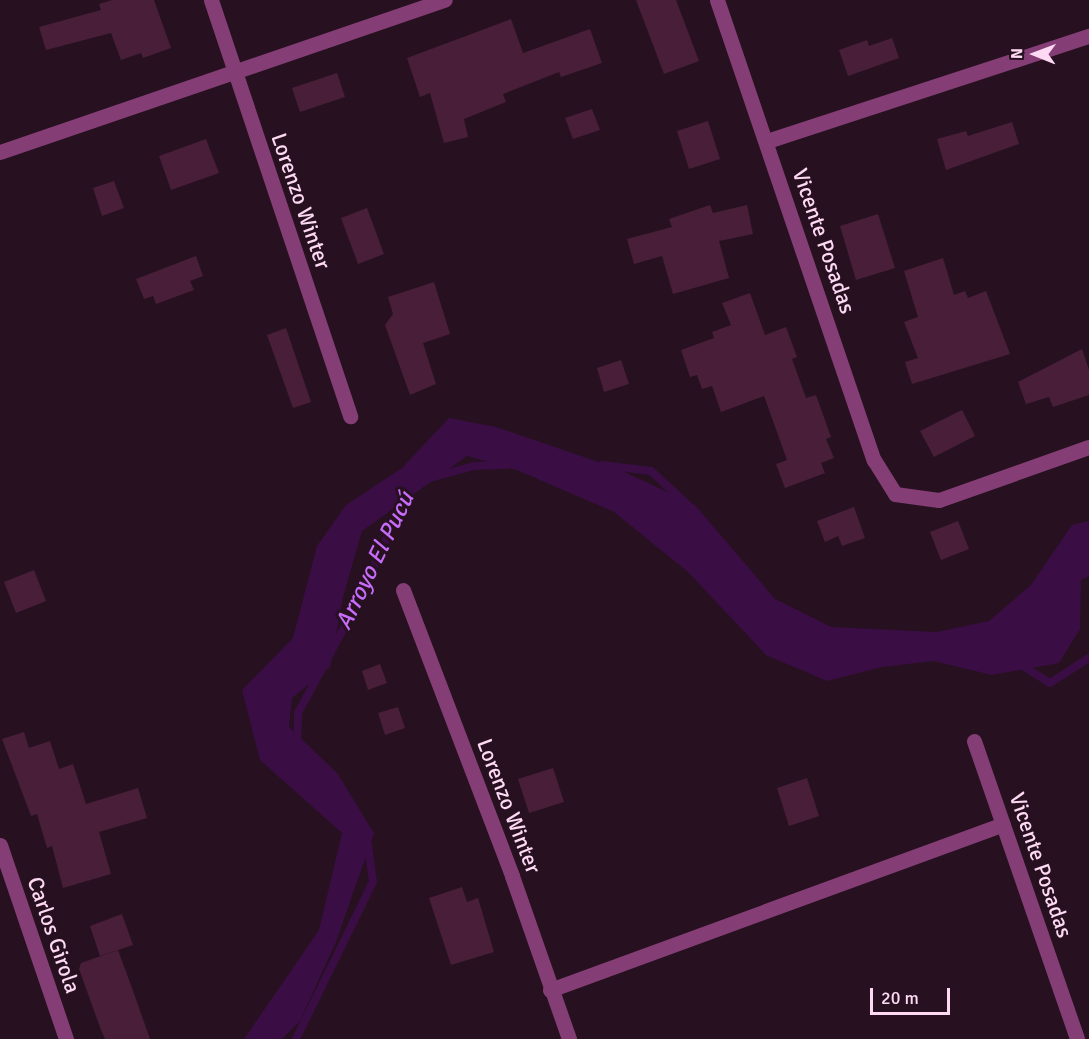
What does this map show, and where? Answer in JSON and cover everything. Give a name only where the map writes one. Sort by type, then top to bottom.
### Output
[{"type":"street","name":"Lorenzo Winter","points":[[211,0],[350,416]]},
{"type":"street","points":[[0,152],[233,69],[445,0]]},
{"type":"street","name":"Vicente Posadas","points":[[717,0],[874,460],[895,494],[939,500],[1089,447]]},
{"type":"street","points":[[767,141],[1089,36]]},
{"type":"street","name":"Lorenzo Winter","points":[[403,590],[512,876],[569,1039]]},
{"type":"street","name":"Vicente Posadas","points":[[974,741],[1077,1039]]},
{"type":"street","points":[[550,990],[1003,824]]},
{"type":"street","name":"Carlos Girola","points":[[0,845],[66,1039]]},
{"type":"shaded area","points":[[449,418],[496,427],[616,468],[695,505],[775,599],[831,627],[937,632],[989,621],[1031,585],[1072,525],[1089,521],[1089,576],[1081,580],[1080,629],[1059,663],[992,675],[933,661],[882,667],[827,681],[766,655],[688,572],[614,512],[517,470],[467,456],[362,531],[343,597],[330,667],[292,698],[289,727],[337,773],[374,833],[336,942],[300,1021],[282,1039],[244,1039],[319,930],[342,833],[260,760],[242,690],[293,638],[317,546],[346,505],[402,468]]},
{"type":"building","points":[[112,0],[154,0],[171,48],[143,58],[141,53],[121,60],[111,33],[46,50],[39,27],[101,10],[99,4]]},
{"type":"building","points":[[636,0],[676,0],[699,61],[664,74]]},
{"type":"building","points":[[511,19],[523,53],[590,29],[602,63],[561,77],[559,72],[503,94],[506,102],[464,119],[468,137],[444,143],[430,93],[420,97],[407,58]]},
{"type":"building","points":[[892,38],[899,58],[848,76],[839,50],[867,40],[869,46]]},
{"type":"building","points":[[337,73],[345,97],[300,112],[292,88]]},
{"type":"building","points":[[592,109],[600,130],[573,139],[565,118]]},
{"type":"building","points":[[708,121],[720,159],[689,169],[677,131]]},
{"type":"building","points":[[1012,122],[1019,144],[946,170],[937,139],[966,131],[968,136]]},
{"type":"building","points":[[206,139],[219,173],[171,190],[159,156]]},
{"type":"building","points":[[114,181],[124,208],[102,216],[93,188]]},
{"type":"building","points":[[710,205],[713,213],[747,205],[753,234],[719,241],[729,278],[673,294],[662,256],[634,264],[627,239],[672,227],[669,219]]},
{"type":"building","points":[[367,208],[384,254],[358,264],[341,218]]},
{"type":"building","points":[[878,214],[895,268],[856,280],[840,226]]},
{"type":"building","points":[[196,256],[203,276],[190,281],[194,290],[156,304],[153,296],[144,299],[136,279]]},
{"type":"building","points":[[943,258],[954,295],[965,291],[968,298],[986,291],[1010,354],[912,384],[905,362],[918,358],[904,322],[918,317],[904,271]]},
{"type":"building","points":[[434,282],[450,334],[423,343],[436,384],[410,395],[385,325],[393,314],[388,297]]},
{"type":"building","points":[[750,293],[765,335],[786,327],[797,357],[792,359],[806,398],[816,395],[831,437],[826,439],[834,458],[821,463],[825,473],[785,488],[776,464],[787,460],[764,396],[721,412],[712,386],[702,389],[697,375],[690,377],[681,350],[714,338],[712,332],[731,325],[722,303]]},
{"type":"building","points":[[286,328],[311,402],[293,408],[267,335]]},
{"type":"building","points":[[1082,349],[1089,370],[1089,395],[1053,407],[1049,397],[1026,404],[1018,382]]},
{"type":"building","points":[[621,360],[629,384],[604,392],[597,368]]},
{"type":"building","points":[[962,410],[975,436],[934,457],[920,431]]},
{"type":"building","points":[[854,507],[865,538],[842,546],[838,536],[825,542],[817,521]]},
{"type":"building","points":[[958,521],[969,549],[941,560],[930,532]]},
{"type":"building","points":[[34,570],[46,601],[16,613],[4,582]]},
{"type":"building","points":[[380,664],[387,683],[368,690],[362,671]]},
{"type":"building","points":[[398,707],[405,728],[385,735],[378,713]]},
{"type":"building","points":[[24,732],[29,748],[50,741],[59,769],[73,764],[86,804],[138,788],[147,818],[99,832],[111,874],[63,888],[52,846],[47,848],[37,814],[31,816],[2,739]]},
{"type":"building","points":[[553,768],[564,802],[529,813],[518,779]]},
{"type":"building","points":[[807,778],[819,816],[789,826],[777,788]]},
{"type":"building","points":[[462,887],[467,902],[478,898],[494,952],[451,965],[429,898]]},
{"type":"building","points":[[122,914],[133,945],[100,956],[90,926]]},
{"type":"building","points":[[118,950],[150,1039],[105,1039],[79,969],[81,963]]},
{"type":"waterway","name":"Arroyo El Pucú","points":[[430,478],[474,466],[508,465]]},
{"type":"waterway","name":"Arroyo El Pucú","points":[[602,465],[651,471],[689,506]]},
{"type":"waterway","name":"Arroyo El Pucú","points":[[297,747],[298,713],[355,607],[408,492]]},
{"type":"waterway","name":"Arroyo El Pucú","points":[[1018,663],[1050,683],[1089,658]]},
{"type":"waterway","name":"Arroyo El Pucú","points":[[296,1039],[373,882],[367,839]]}]
